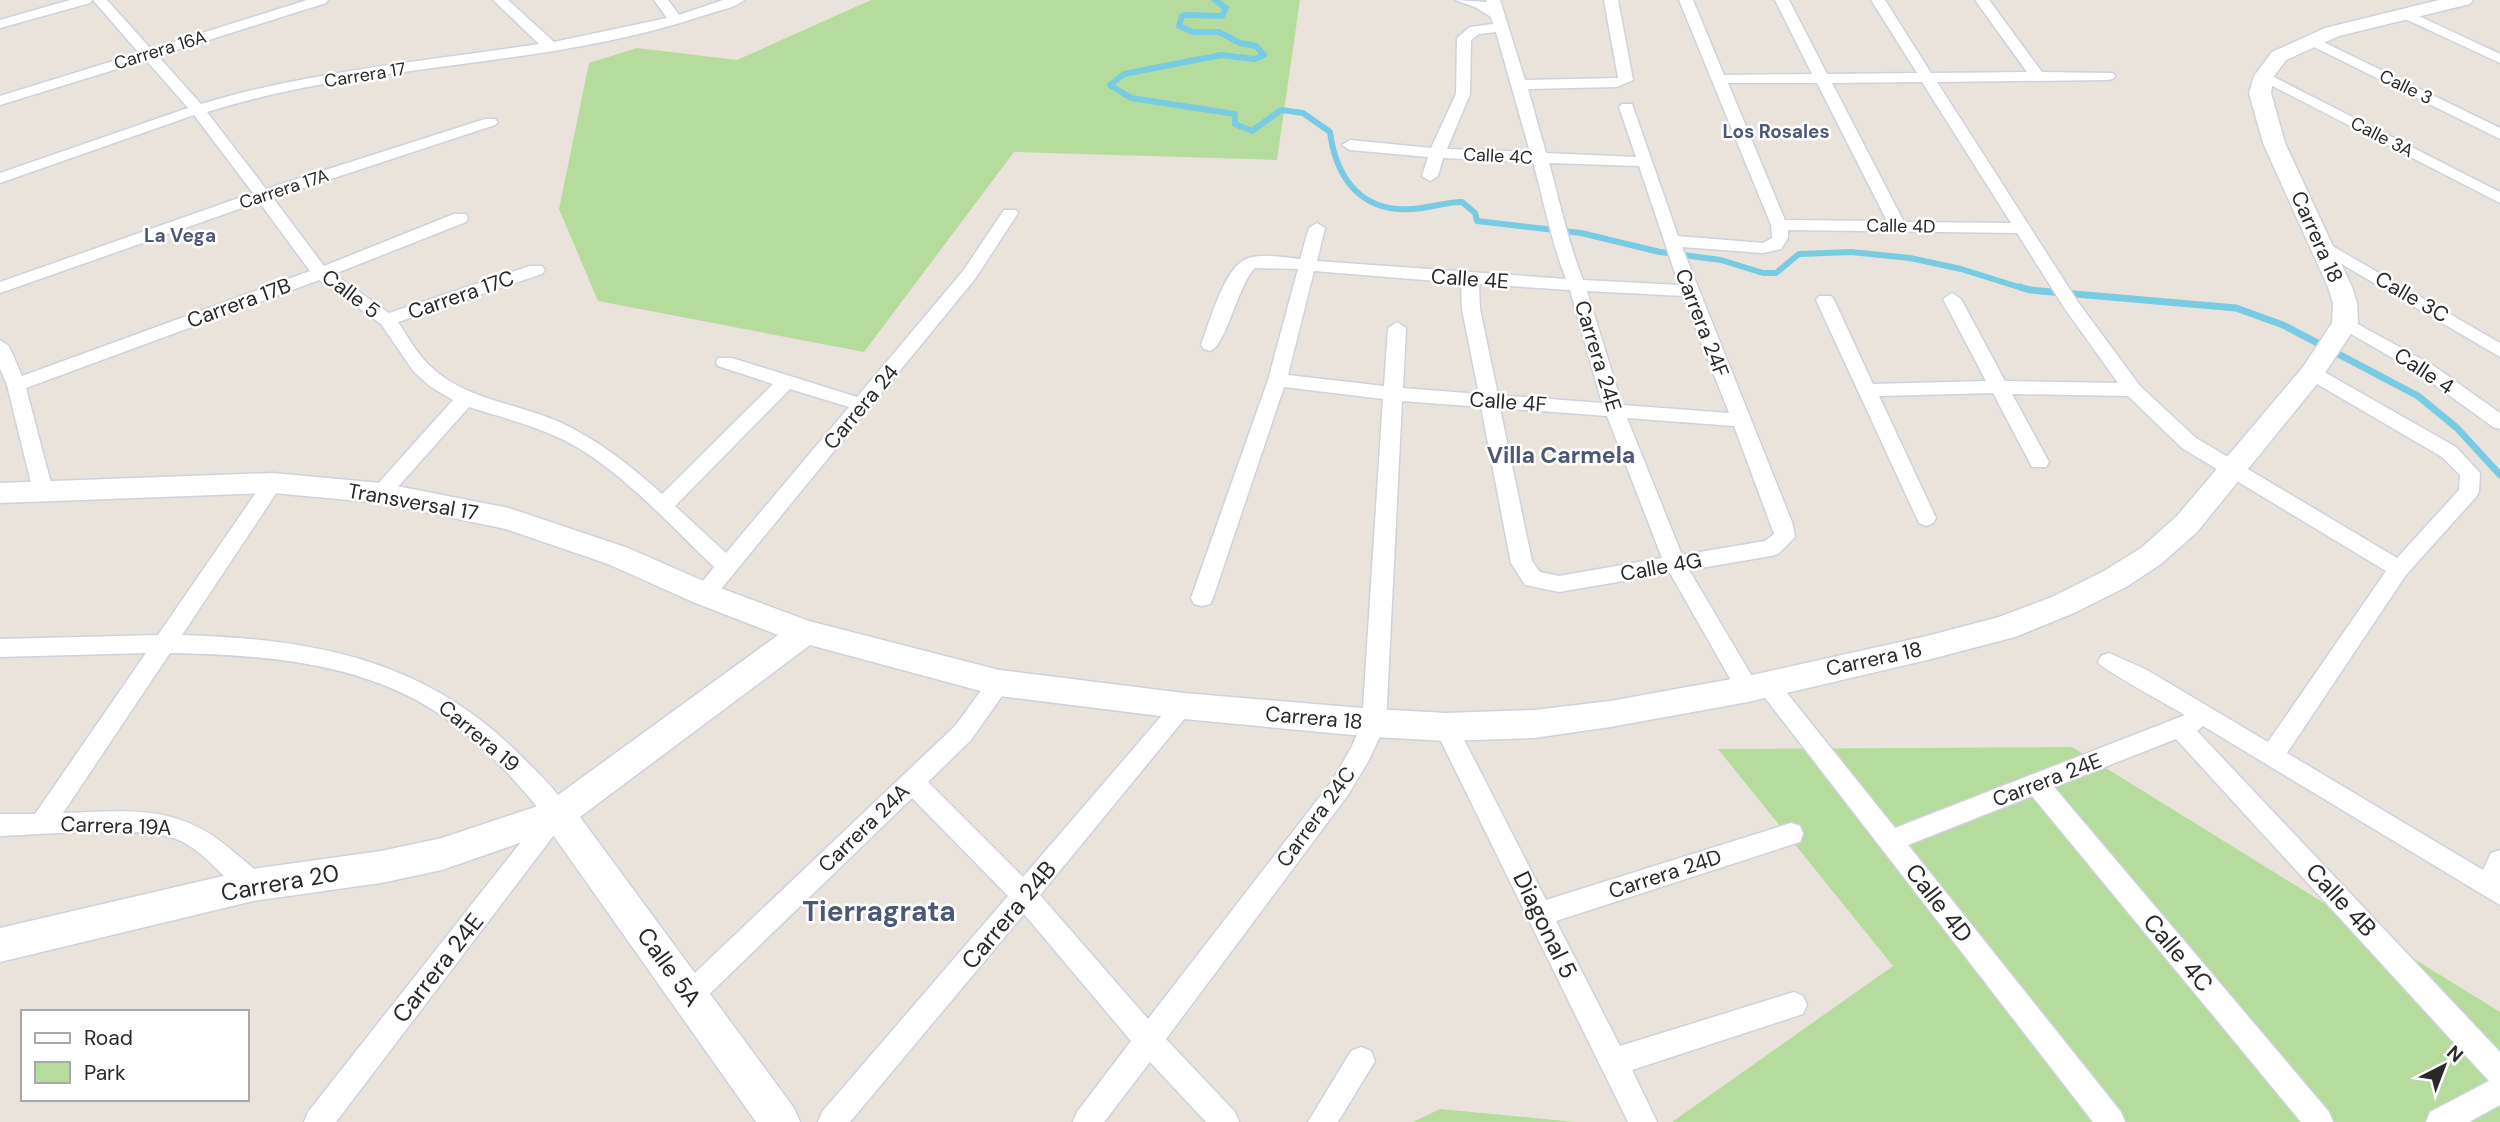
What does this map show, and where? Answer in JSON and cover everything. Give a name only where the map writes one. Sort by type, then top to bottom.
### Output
[{"type":"street","points":[[0,24],[85,0]]},
{"type":"street","name":"Calle 5","points":[[100,0],[198,110],[321,274],[387,320],[421,368],[438,383],[465,399],[548,425],[586,444],[626,472],[727,566]]},
{"type":"street","name":"Carrera 16A","points":[[0,101],[321,0]]},
{"type":"street","points":[[500,0],[550,46]]},
{"type":"street","points":[[661,0],[676,20]]},
{"type":"street","name":"Carrera 17","points":[[0,178],[198,110],[289,86],[550,46],[676,20],[737,0]]},
{"type":"street","points":[[1462,0],[1480,4],[1496,13],[1519,85],[1626,80],[1611,0]]},
{"type":"street","points":[[1675,249],[1763,248],[1775,245],[1780,238],[1779,225],[1686,0]]},
{"type":"street","points":[[1782,0],[1897,225]]},
{"type":"street","points":[[1878,0],[2071,305],[2133,390],[2189,443],[2399,569]]},
{"type":"street","points":[[1982,0],[2038,77]]},
{"type":"street","points":[[2264,76],[2279,56],[2311,40],[2361,23],[2463,0]]},
{"type":"street","points":[[1430,176],[1463,94],[1464,38],[1496,13]]},
{"type":"street","points":[[2406,15],[2500,59]]},
{"type":"street","name":"Calle 3","points":[[2311,40],[2500,134]]},
{"type":"street","points":[[1718,79],[2108,76]]},
{"type":"street","name":"Calle 3A","points":[[2264,76],[2500,198]]},
{"type":"street","name":"Carrera 18","points":[[805,632],[999,683],[1184,706],[1446,727],[1547,723],[1757,687],[2004,628],[2063,605],[2115,579],[2151,556],[2187,524],[2327,351],[2345,303],[2322,245],[2274,143],[2260,93],[2264,76]]},
{"type":"street","name":"Carrera 24E","points":[[1519,85],[1556,217],[1559,240],[1577,286],[1614,410],[1675,564],[1757,687]]},
{"type":"street","name":"Carrera 24F","points":[[1627,107],[1689,291],[1782,522],[1784,537]]},
{"type":"street","name":"Carrera 17A","points":[[0,288],[261,196],[490,122]]},
{"type":"street","name":"Calle 4C","points":[[1350,145],[1437,153],[1645,162]]},
{"type":"street","name":"Carrera 24","points":[[704,594],[969,275],[1010,213]]},
{"type":"street","name":"Carrera 17B","points":[[16,385],[321,274],[460,218]]},
{"type":"street","name":"Calle 4D","points":[[1779,225],[2024,228]]},
{"type":"street","points":[[1202,598],[1277,380],[1317,228]]},
{"type":"street","name":"Calle 3C","points":[[2322,245],[2500,351]]},
{"type":"street","name":"Calle 4E","points":[[1210,345],[1241,271],[1251,262],[1266,260],[1307,266],[1469,279],[1689,291]]},
{"type":"street","name":"Carrera 17C","points":[[387,320],[536,270]]},
{"type":"street","points":[[1469,279],[1471,309],[1490,401]]},
{"type":"street","points":[[1952,299],[2039,462]]},
{"type":"street","points":[[1825,300],[1926,518]]},
{"type":"street","name":"Carrera 24C","points":[[1087,1122],[1340,788],[1361,753],[1374,723],[1398,328]]},
{"type":"street","points":[[0,346],[16,385],[43,491]]},
{"type":"street","points":[[2271,757],[2399,569],[2469,492],[2470,473],[2449,452],[2327,351]]},
{"type":"street","name":"Calle 4","points":[[2327,351],[2427,370],[2499,421]]},
{"type":"street","points":[[724,362],[863,405]]},
{"type":"street","name":"Calle 4F","points":[[1277,380],[1395,394],[1740,420]]},
{"type":"street","points":[[663,506],[787,381]]},
{"type":"street","points":[[1868,390],[1998,387],[2133,390]]},
{"type":"street","points":[[381,493],[465,399]]},
{"type":"street","name":"Calle 4G","points":[[1490,401],[1522,563],[1534,579],[1559,584],[1771,548],[1784,537]]},
{"type":"street","points":[[42,824],[273,483]]},
{"type":"street","name":"Transversal 17","points":[[0,493],[273,483],[381,493],[509,519],[618,556],[704,594],[805,632]]},
{"type":"street","points":[[558,814],[805,632]]},
{"type":"street","name":"Carrera 19","points":[[0,648],[166,644],[279,652],[327,659],[386,675],[439,701],[483,734],[522,770],[558,814]]},
{"type":"street","points":[[2109,662],[2139,676],[2192,723],[2271,757],[2494,890],[2500,861]]},
{"type":"street","name":"Carrera 24A","points":[[690,995],[963,733],[999,683]]},
{"type":"street","name":"Calle 4D","points":[[1757,687],[1889,841],[2111,1122]]},
{"type":"street","name":"Carrera 24B","points":[[832,1122],[1184,706]]},
{"type":"street","name":"Carrera 24E","points":[[1889,841],[2192,723]]},
{"type":"street","name":"Calle 4B","points":[[2192,723],[2500,1072]]},
{"type":"street","name":"Diagonal 5","points":[[1446,727],[1643,1122]]},
{"type":"street","points":[[912,782],[1025,896],[1149,1041],[1225,1122]]},
{"type":"street","name":"Calle 4C","points":[[2037,784],[2319,1122]]},
{"type":"street","name":"Carrera 24E","points":[[318,1122],[558,814]]},
{"type":"street","name":"Carrera 20","points":[[0,946],[253,885],[381,867],[442,854],[558,814]]},
{"type":"street","name":"Calle 5A","points":[[558,814],[780,1122]]},
{"type":"street","name":"Carrera 19A","points":[[0,825],[139,822],[183,829],[216,851],[253,885]]},
{"type":"street","name":"Carrera 24D","points":[[1539,914],[1791,834]]},
{"type":"street","points":[[1613,1062],[1794,1005]]},
{"type":"street","points":[[1322,1122],[1361,1061]]},
{"type":"street","points":[[2440,1122],[2500,1090]]},
{"type":"green space","points":[[871,0],[1300,0],[1277,160],[1014,152],[864,352],[598,301],[559,209],[589,63],[637,48],[737,60]]},
{"type":"green space","points":[[2072,747],[2500,1012],[2500,1122],[1672,1122],[1893,966],[1718,749]]},
{"type":"green space","points":[[1440,1109],[1575,1122],[1413,1122]]},
{"type":"waterway","points":[[1215,0],[1226,8],[1222,16],[1182,16],[1179,26],[1193,32],[1219,32],[1240,43],[1256,46],[1264,55],[1255,59],[1221,55],[1124,74],[1110,85],[1131,98],[1235,114],[1235,124],[1252,131],[1281,110],[1303,113],[1330,132],[1338,164],[1354,189],[1365,199],[1379,205],[1395,209],[1413,209],[1462,202],[1475,213],[1477,221],[1581,233],[1660,252],[1721,260],[1763,273],[1776,273],[1799,254],[1851,252],[1910,258],[1961,269],[2025,289]]},
{"type":"waterway","points":[[2020,287],[2236,308],[2283,325],[2418,396],[2457,428],[2500,475]]},
{"type":"district","name":"Los Rosales","points":[[1776,131]]},
{"type":"district","name":"La Vega","points":[[180,235]]},
{"type":"district","name":"Villa Carmela","points":[[1561,455]]},
{"type":"district","name":"Tierragrata","points":[[879,911]]}]
